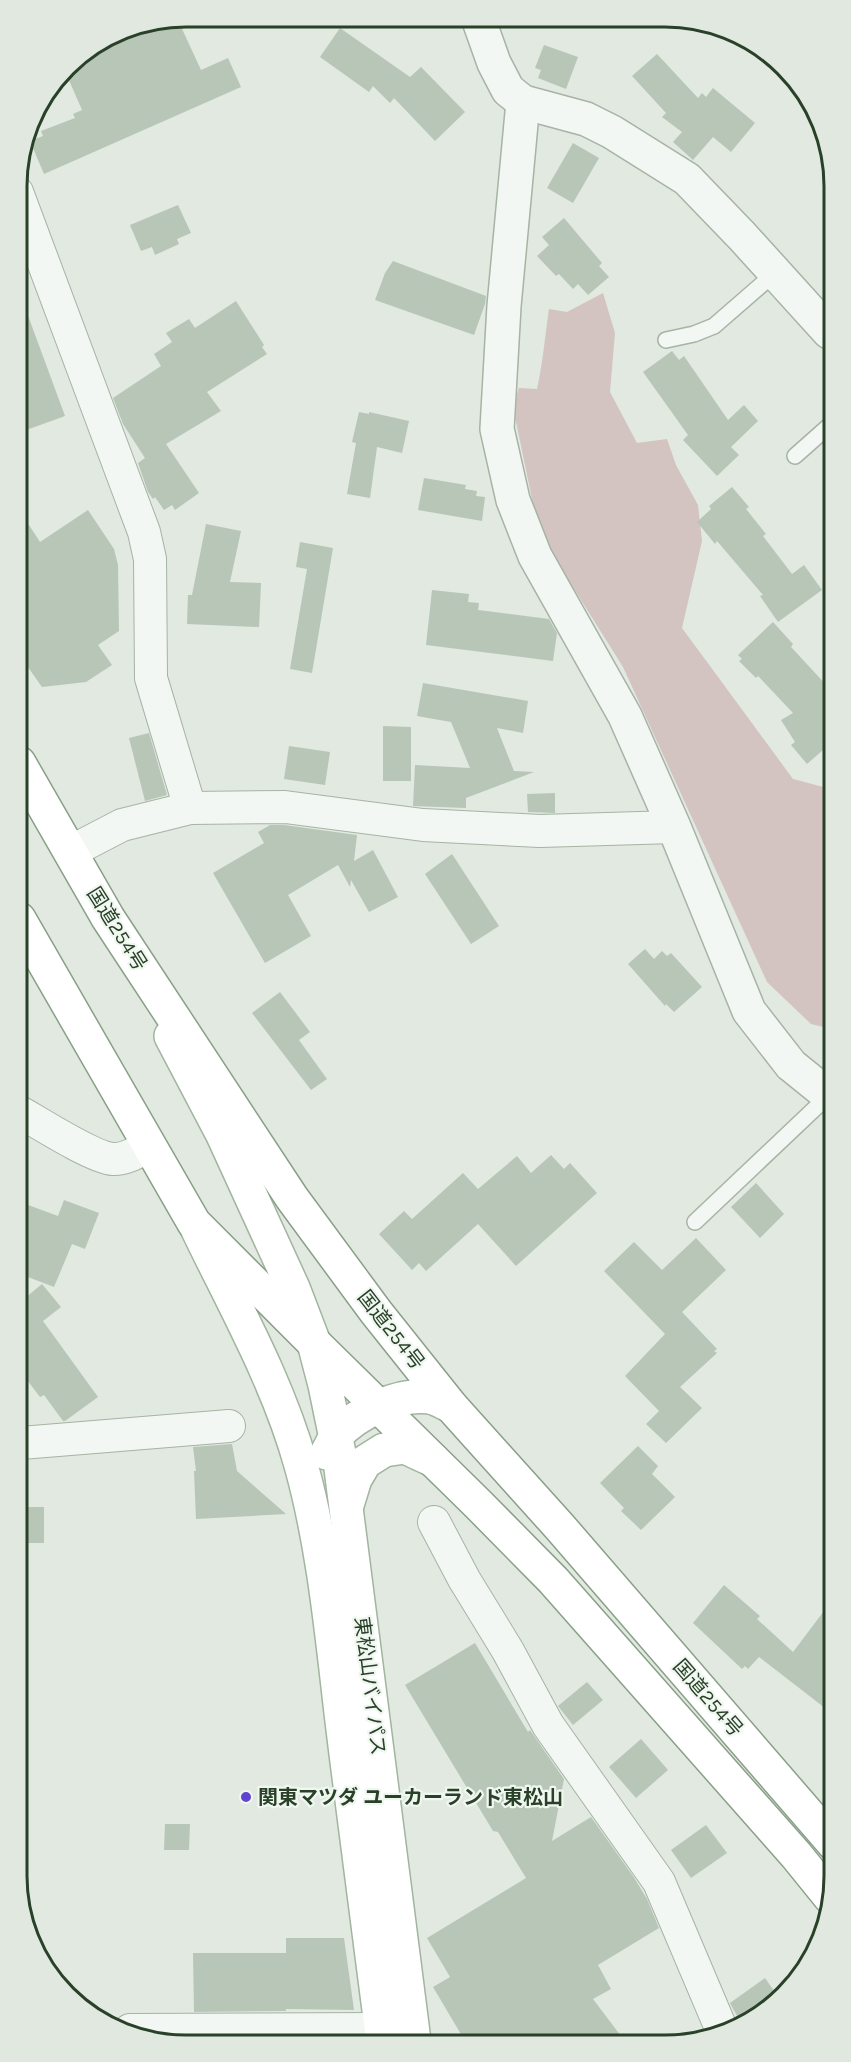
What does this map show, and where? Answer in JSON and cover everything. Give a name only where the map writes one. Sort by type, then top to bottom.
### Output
[{"type":"main road","name":"国道254号","points":[[27,777],[108,918],[292,1198],[376,1312],[451,1406],[559,1526],[824,1832]]},
{"type":"main road","name":"東松山バイパス","points":[[108,918],[222,1133],[293,1288],[314,1343],[336,1437],[358,1590],[413,2035]]},
{"type":"main road","name":"国道254号","points":[[27,933],[194,1223],[314,1343],[380,1405],[553,1580],[824,1889]]},
{"type":"main road","points":[[194,1223],[267,1372],[301,1464],[313,1513]]},
{"type":"main road","points":[[313,1513],[318,1477],[336,1437],[354,1421],[380,1405],[405,1397],[430,1397],[451,1406]]},
{"type":"main road","points":[[345,1509],[355,1479],[365,1462],[384,1450],[405,1447],[433,1460]]},
{"type":"main road","name":"東松山バイパス","points":[[313,1513],[334,1657],[382,2035]]},
{"type":"street","points":[[481,27],[494,63],[508,90],[523,102],[585,119],[612,132],[687,179],[824,327]]},
{"type":"street","points":[[523,102],[504,306],[497,429],[513,500],[535,556],[625,716],[674,827],[749,1011],[791,1065],[824,1092]]},
{"type":"street","points":[[27,219],[144,532],[150,558],[151,678],[190,808]]},
{"type":"street","points":[[70,852],[122,825],[190,808],[285,807],[423,825],[540,831],[674,827]]},
{"type":"street","points":[[27,1116],[98,1154],[114,1160],[149,1146]]},
{"type":"street","points":[[27,1443],[229,1426]]},
{"type":"street","points":[[434,1522],[548,1725],[659,1882],[720,2025]]},
{"type":"street","points":[[148,2030],[382,2035]]},
{"type":"lane","points":[[666,340],[694,334],[714,326],[775,273]]},
{"type":"lane","points":[[795,456],[824,430]]},
{"type":"lane","points":[[695,1222],[824,1103]]},
{"type":"shaded area","points":[[603,293],[615,333],[610,392],[637,443],[667,439],[676,465],[698,505],[702,541],[682,628],[793,779],[824,787],[824,1027],[811,1024],[767,982],[623,667],[539,533],[513,407],[519,388],[537,389],[549,309],[567,312]]},
{"type":"building","points":[[181,27],[201,70],[228,58],[241,87],[44,174],[32,145],[34,140],[43,136],[41,131],[75,118],[73,114],[82,110],[69,80],[81,67],[116,43],[145,32],[166,28]]},
{"type":"building","points":[[340,28],[410,77],[421,67],[465,112],[435,141],[394,98],[390,103],[373,86],[369,92],[320,57]]},
{"type":"building","points":[[544,45],[578,57],[566,89],[538,78],[541,70],[535,68]]},
{"type":"building","points":[[657,54],[698,98],[702,93],[706,97],[713,88],[755,123],[731,152],[713,137],[693,160],[673,142],[682,132],[662,117],[666,113],[632,76]]},
{"type":"building","points":[[573,143],[599,158],[573,203],[547,188]]},
{"type":"building","points":[[178,205],[191,233],[177,239],[179,244],[155,255],[152,247],[141,251],[130,225]]},
{"type":"building","points":[[564,218],[602,263],[599,266],[609,277],[588,295],[578,284],[573,289],[559,274],[556,276],[537,256],[549,245],[542,237]]},
{"type":"building","points":[[393,261],[486,296],[474,335],[375,300],[385,273]]},
{"type":"building","points":[[236,301],[264,345],[262,347],[267,354],[207,392],[221,411],[166,444],[199,493],[175,510],[172,505],[164,510],[155,497],[153,499],[148,492],[138,463],[145,458],[123,424],[113,398],[161,366],[154,354],[172,342],[166,333],[189,319],[195,328]]},
{"type":"building","points":[[27,313],[65,416],[27,430]]},
{"type":"building","points":[[672,351],[679,360],[684,356],[728,420],[744,405],[758,421],[731,447],[739,455],[717,476],[683,440],[688,435],[643,372]]},
{"type":"building","points":[[359,412],[409,421],[402,453],[377,447],[370,498],[347,494],[356,443],[352,442]]},
{"type":"building","points":[[424,478],[466,485],[465,489],[477,491],[476,496],[485,497],[482,521],[418,510]]},
{"type":"building","points":[[732,487],[749,507],[746,509],[766,534],[763,536],[792,574],[804,565],[822,590],[778,622],[760,596],[763,595],[717,541],[715,544],[697,522],[711,509],[709,506]]},
{"type":"building","points":[[88,510],[114,549],[118,565],[119,631],[98,645],[112,665],[86,682],[42,687],[27,666],[27,522],[40,542]]},
{"type":"building","points":[[206,524],[241,531],[230,582],[261,583],[259,627],[187,624],[188,595],[192,595]]},
{"type":"building","points":[[300,542],[333,548],[312,673],[290,669],[307,569],[296,567]]},
{"type":"building","points":[[432,590],[469,594],[468,602],[479,603],[478,610],[549,619],[557,633],[553,661],[426,645]]},
{"type":"building","points":[[773,622],[793,644],[791,647],[824,683],[824,749],[807,764],[791,745],[795,742],[781,720],[793,713],[758,676],[756,678],[739,661],[742,659],[738,655]]},
{"type":"building","points":[[423,683],[528,701],[523,733],[497,728],[514,771],[534,772],[466,798],[466,808],[413,806],[415,765],[470,768],[451,722],[417,716]]},
{"type":"building","points":[[383,726],[411,727],[411,781],[383,781]]},
{"type":"building","points":[[149,733],[167,795],[145,801],[129,738]]},
{"type":"building","points":[[289,746],[330,752],[325,785],[284,779]]},
{"type":"building","points":[[555,793],[555,813],[528,812],[527,794]]},
{"type":"building","points":[[270,825],[357,835],[354,861],[373,850],[398,897],[369,912],[351,880],[350,887],[338,865],[288,895],[311,936],[265,963],[213,873],[264,843],[258,832]]},
{"type":"building","points":[[452,854],[499,926],[471,944],[425,874]]},
{"type":"building","points":[[645,949],[654,959],[662,951],[667,956],[671,953],[702,987],[674,1012],[666,1004],[665,1006],[628,964]]},
{"type":"building","points":[[280,992],[310,1032],[299,1040],[327,1079],[311,1090],[252,1013]]},
{"type":"building","points":[[551,1155],[564,1169],[570,1163],[597,1193],[516,1266],[478,1224],[426,1271],[419,1263],[412,1270],[379,1234],[404,1211],[412,1219],[463,1173],[478,1189],[517,1156],[531,1173]]},
{"type":"building","points":[[756,1183],[784,1214],[760,1238],[731,1207]]},
{"type":"building","points":[[64,1200],[99,1213],[85,1249],[72,1244],[54,1287],[27,1277],[27,1205],[58,1216]]},
{"type":"building","points":[[696,1238],[726,1270],[682,1312],[717,1349],[714,1351],[717,1353],[680,1387],[702,1408],[666,1443],[646,1424],[659,1411],[625,1376],[665,1334],[604,1271],[634,1242],[662,1270]]},
{"type":"building","points":[[42,1284],[61,1307],[43,1321],[98,1397],[65,1421],[44,1395],[40,1397],[27,1380],[27,1296]]},
{"type":"building","points":[[232,1444],[237,1471],[286,1514],[196,1519],[194,1471],[196,1471],[193,1447]]},
{"type":"building","points":[[638,1446],[658,1466],[652,1474],[675,1497],[641,1530],[621,1511],[624,1508],[600,1483]]},
{"type":"building","points":[[27,1507],[44,1507],[44,1543],[27,1543]]},
{"type":"building","points":[[724,1585],[760,1616],[757,1619],[793,1652],[824,1611],[824,1707],[759,1657],[748,1669],[745,1666],[742,1669],[693,1623]]},
{"type":"building","points":[[475,1643],[528,1732],[530,1730],[564,1779],[552,1841],[591,1817],[633,1876],[647,1899],[659,1928],[598,1965],[611,1989],[593,1999],[620,2035],[461,2035],[433,1987],[450,1977],[427,1938],[526,1878],[498,1832],[493,1831],[405,1685]]},
{"type":"building","points":[[587,1682],[603,1700],[573,1725],[558,1706]]},
{"type":"building","points":[[641,1739],[668,1770],[636,1798],[609,1767]]},
{"type":"building","points":[[165,1824],[190,1824],[189,1850],[164,1850]]},
{"type":"building","points":[[706,1825],[727,1853],[691,1878],[671,1850]]},
{"type":"building","points":[[286,1938],[344,1938],[354,2010],[286,2009],[286,2011],[194,2012],[193,1953],[286,1953]]},
{"type":"building","points":[[765,1978],[774,1991],[762,2002],[738,2017],[730,2003]]},
{"type":"place","name":"関東マツダ ユーカーランド東松山","points":[[246,1797]]}]
